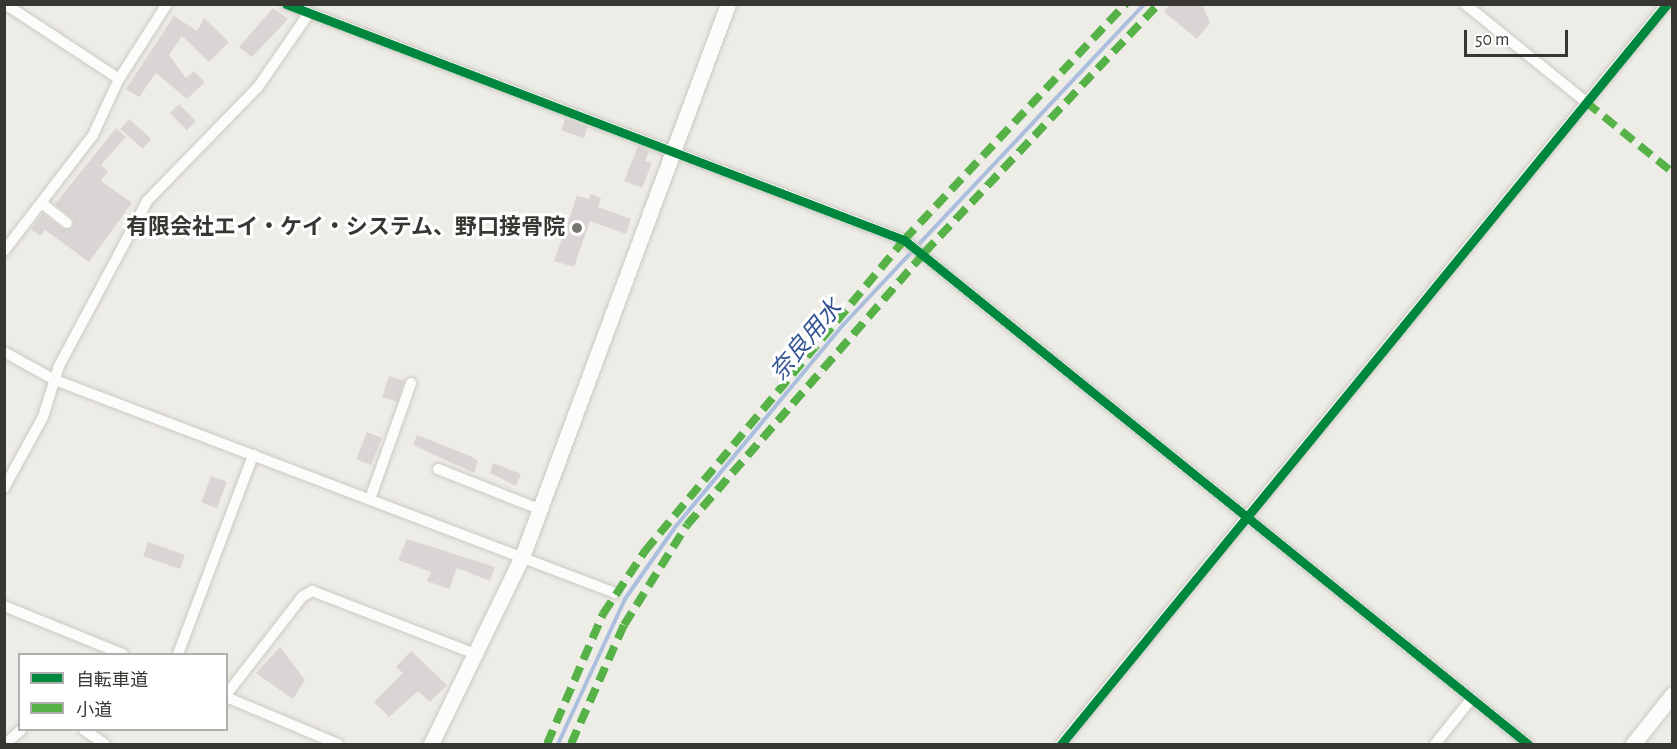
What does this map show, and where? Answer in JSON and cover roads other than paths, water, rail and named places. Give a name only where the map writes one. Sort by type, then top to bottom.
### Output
[{"type":"street","points":[[4,4],[119,79]]},
{"type":"street","points":[[4,251],[44,205],[98,126],[119,79],[167,4]]},
{"type":"street","points":[[285,4],[904,240],[1528,744]]},
{"type":"street","points":[[430,744],[478,655],[522,557],[728,4]]},
{"type":"street","points":[[1465,4],[1587,102]]},
{"type":"street","points":[[1061,744],[1667,4]]},
{"type":"street","points":[[4,488],[43,417],[55,380],[156,186],[258,87],[309,13]]},
{"type":"street","points":[[44,205],[67,223]]},
{"type":"street","points":[[4,352],[55,380],[615,593]]},
{"type":"street","points":[[370,499],[411,383]]},
{"type":"street","points":[[178,653],[253,455]]},
{"type":"street","points":[[438,470],[539,509]]},
{"type":"street","points":[[228,693],[302,597],[312,591],[478,655]]},
{"type":"street","points":[[4,606],[121,653]]},
{"type":"street","points":[[1633,744],[1672,695]]},
{"type":"street","points":[[228,697],[338,744]]},
{"type":"street","points":[[1435,744],[1472,698]]},
{"type":"street","points":[[5,744],[19,731]]},
{"type":"street","points":[[87,731],[105,744]]},
{"type":"waterway","name":"奈良用水","points":[[558,744],[625,599],[676,526],[843,325],[1144,4]]},
{"type":"place","name":"有限会社エイ・ケイ・システム、野口接骨院","points":[[577,228]]}]
